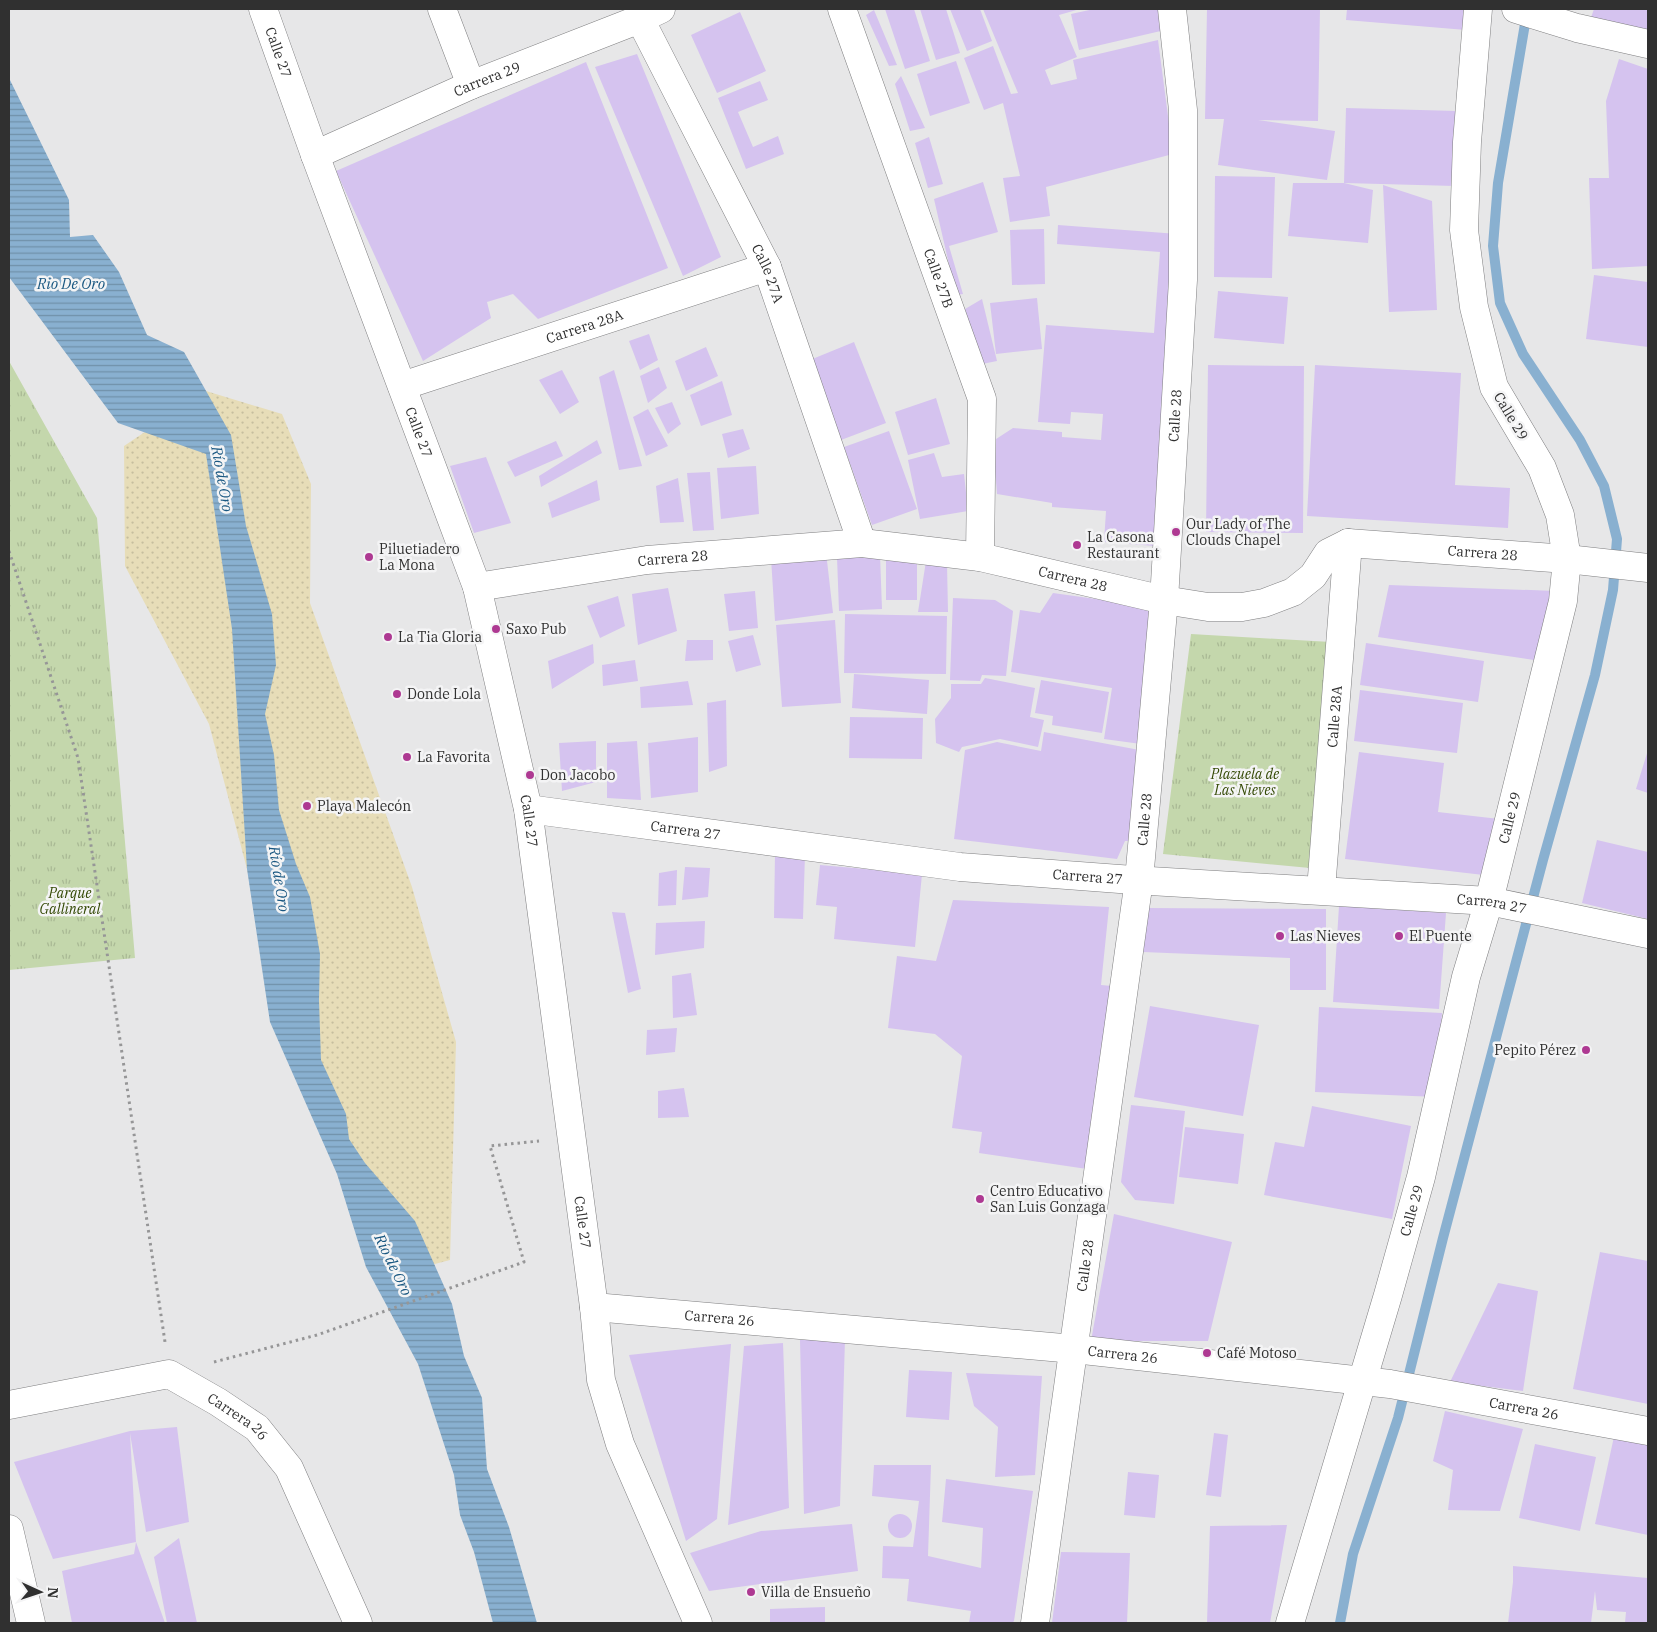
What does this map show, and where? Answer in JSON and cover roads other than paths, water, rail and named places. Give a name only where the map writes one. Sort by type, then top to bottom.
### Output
[{"type":"street","name":"Calle 27","points":[[263,9],[315,155],[477,587],[528,809],[602,1380],[620,1444],[698,1623]]},
{"type":"street","points":[[442,9],[471,85]]},
{"type":"street","name":"Calle 27B","points":[[842,9],[982,399],[980,557]]},
{"type":"street","name":"Calle 28","points":[[1036,1623],[1139,880],[1164,600],[1183,280],[1183,110],[1172,9]]},
{"type":"street","name":"Calle 29","points":[[1290,1623],[1388,1295],[1421,1177],[1466,977],[1500,903],[1563,601],[1567,559],[1560,515],[1542,468],[1494,387],[1474,307],[1464,230],[1467,142],[1478,9]]},
{"type":"street","points":[[1516,9],[1574,20],[1648,44]]},
{"type":"street","name":"Carrera 29","points":[[315,155],[471,85],[651,14]]},
{"type":"street","name":"Calle 27A","points":[[651,14],[767,267],[862,543]]},
{"type":"street","name":"Carrera 28A","points":[[402,386],[767,267]]},
{"type":"street","name":"Carrera 28","points":[[477,587],[647,560],[862,543],[980,557],[1164,600],[1208,607],[1242,607],[1264,603],[1293,592],[1312,576],[1328,553],[1348,543],[1567,559],[1648,568]]},
{"type":"street","name":"Calle 28A","points":[[1320,890],[1348,543]]},
{"type":"street","name":"Carrera 27","points":[[528,809],[960,867],[1500,903],[1648,934]]},
{"type":"street","name":"Carrera 26","points":[[594,1307],[1074,1349],[1390,1384],[1648,1431]]},
{"type":"street","name":"Carrera 26","points":[[9,1405],[169,1374],[218,1402],[257,1428],[290,1468],[358,1623]]},
{"type":"street","points":[[9,1529],[31,1623]]},
{"type":"water","name":"Rio De Oro","points":[[9,78],[69,200],[70,237],[93,235],[119,272],[147,335],[184,352],[231,435],[246,526],[272,614],[276,665],[265,714],[274,755],[279,810],[296,864],[310,897],[320,954],[321,1060],[346,1114],[349,1139],[365,1163],[415,1221],[452,1304],[464,1356],[482,1398],[487,1469],[509,1527],[537,1623],[493,1623],[474,1552],[460,1515],[454,1475],[418,1364],[366,1267],[337,1174],[270,1022],[247,869],[232,629],[206,454],[118,423],[9,277]]},
{"type":"waterway","points":[[1340,1623],[1353,1554],[1398,1418],[1443,1238],[1543,860],[1595,675],[1613,590],[1617,539],[1604,486],[1580,440],[1523,354],[1500,303],[1493,246],[1498,183],[1527,12]]},
{"type":"place","name":"Our Lady of The Clouds Chapel","points":[[1176,532]]},
{"type":"place","name":"La Casona Restaurant","points":[[1077,545]]},
{"type":"place","name":"Piluetiadero La Mona","points":[[369,557]]},
{"type":"place","name":"Saxo Pub","points":[[496,629]]},
{"type":"place","name":"La Tia Gloria","points":[[388,637]]},
{"type":"place","name":"Donde Lola","points":[[397,694]]},
{"type":"place","name":"La Favorita","points":[[407,757]]},
{"type":"place","name":"Don Jacobo","points":[[530,775]]},
{"type":"place","name":"Playa Malecón","points":[[307,806]]},
{"type":"place","name":"Las Nieves","points":[[1280,936]]},
{"type":"place","name":"El Puente","points":[[1399,936]]},
{"type":"place","name":"Pepito Pérez","points":[[1586,1050]]},
{"type":"place","name":"Centro Educativo San Luis Gonzaga","points":[[980,1199]]},
{"type":"place","name":"Café Motoso","points":[[1207,1353]]},
{"type":"place","name":"Villa de Ensueño","points":[[751,1592]]},
{"type":"water label","name":"Río de Oro","points":[[222,479]]},
{"type":"water label","name":"Río de Oro","points":[[279,879]]},
{"type":"water label","name":"Río de Oro","points":[[393,1265]]},
{"type":"park label","name":"Plazuela de Las Nieves","points":[[1245,782]]},
{"type":"park label","name":"Parque Gallineral","points":[[70,902]]}]
